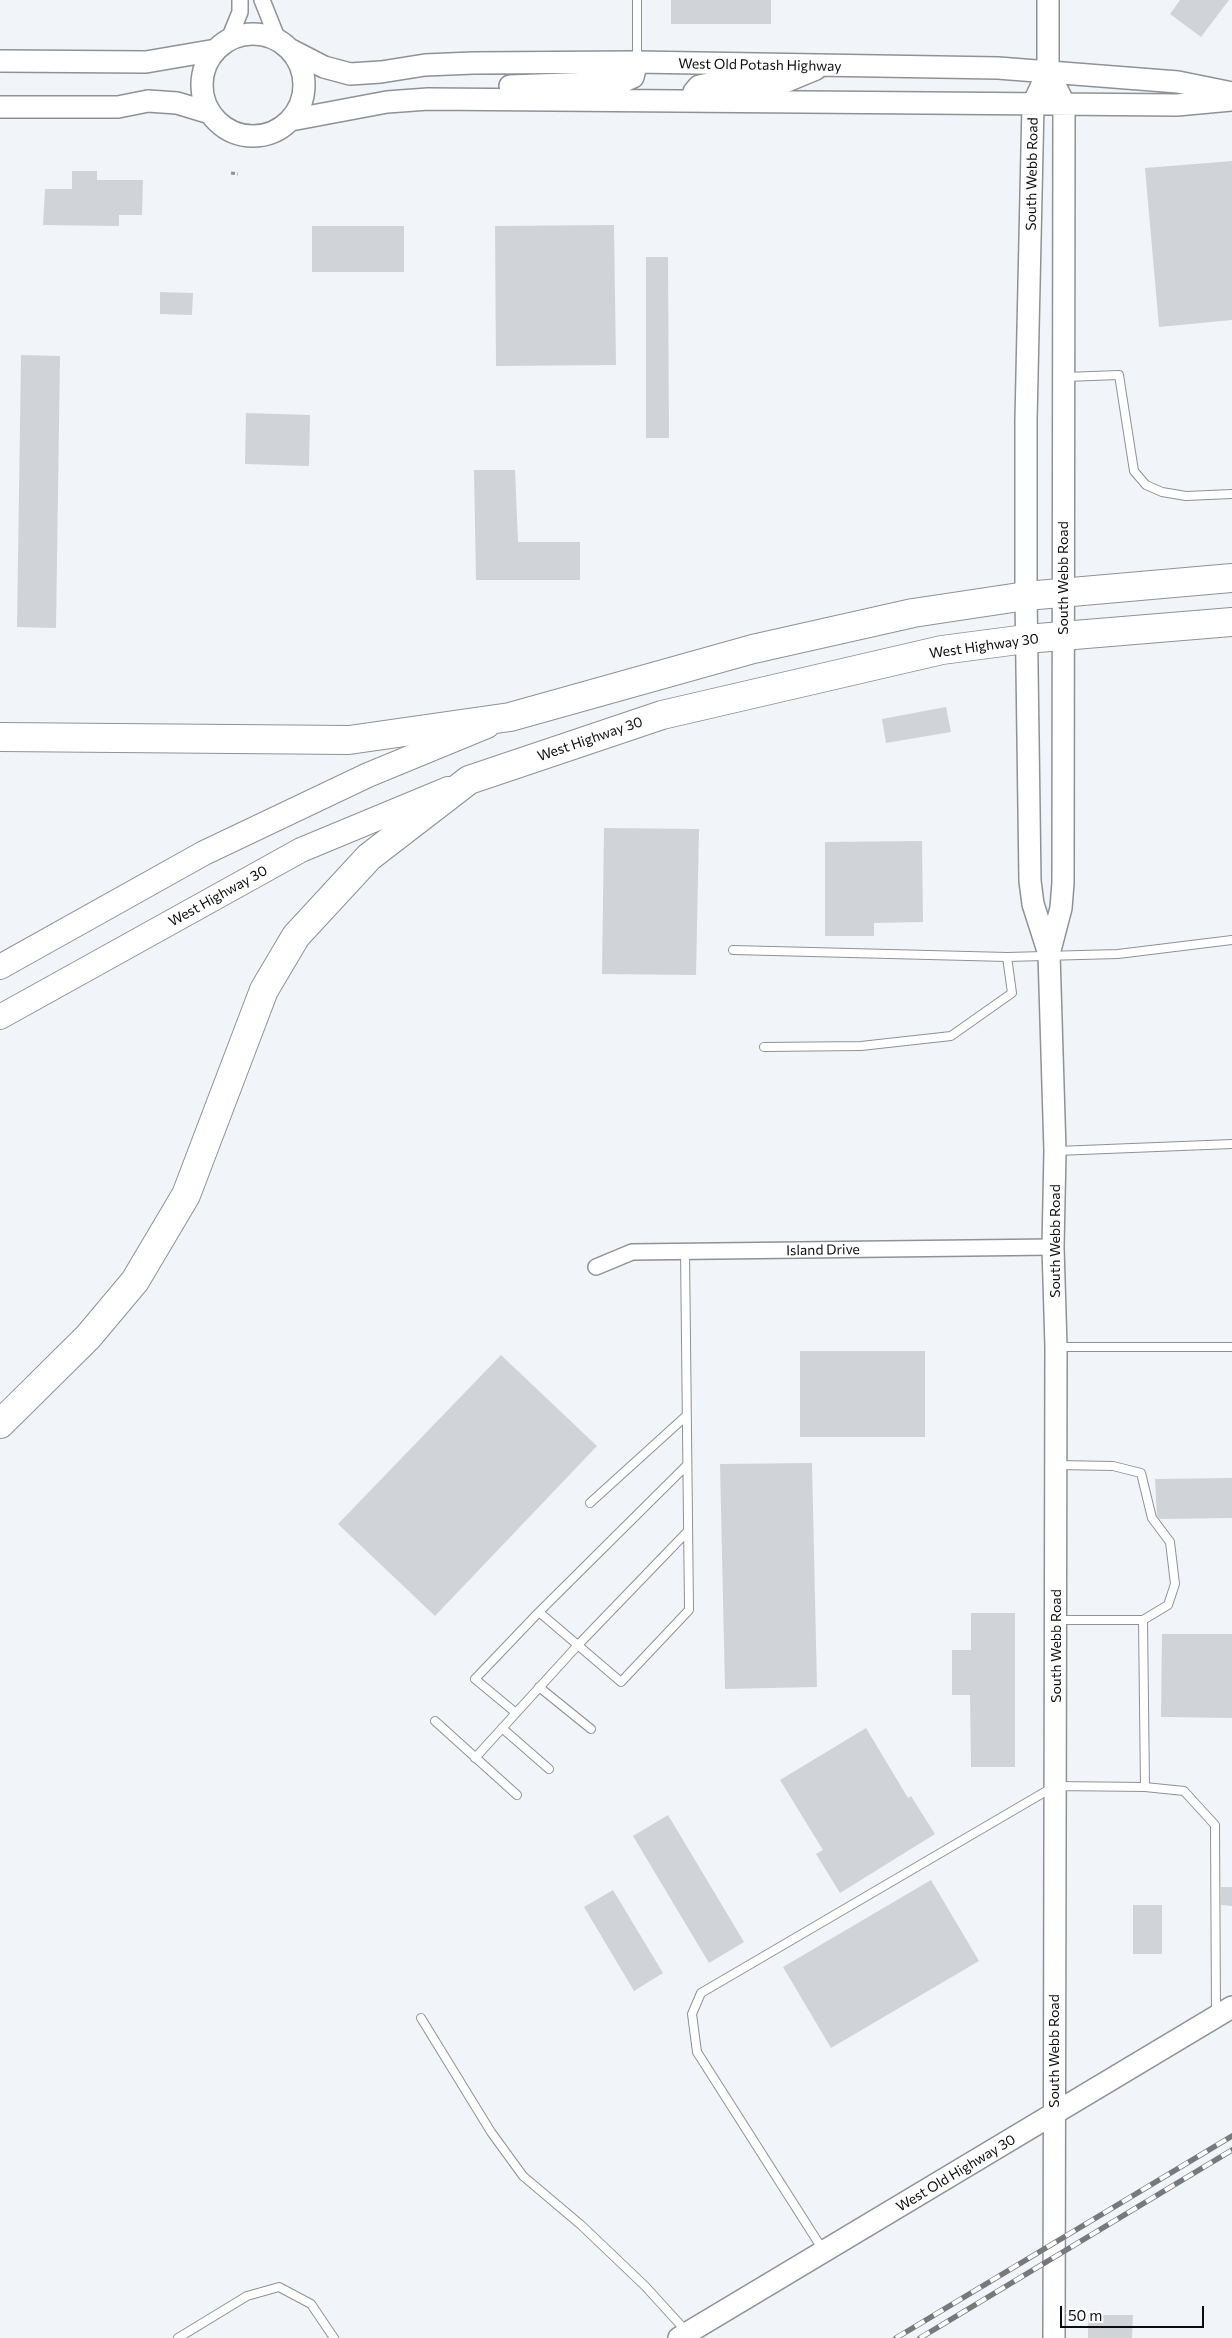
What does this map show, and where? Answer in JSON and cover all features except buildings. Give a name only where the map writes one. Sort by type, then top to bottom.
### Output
[{"type":"highway","points":[[0,737],[83,736],[349,740],[510,717],[753,649],[913,613],[1026,596],[1232,578]]},
{"type":"highway","name":"West Highway 30","points":[[469,780],[662,715],[942,650],[1026,640],[1232,622]]},
{"type":"highway","points":[[0,725],[83,736]]},
{"type":"highway","points":[[0,1424],[88,1337],[135,1281],[186,1195],[264,990],[296,936],[368,856],[469,780]]},
{"type":"main road","points":[[0,966],[204,853],[368,775],[510,717]]},
{"type":"main road","name":"West Highway 30","points":[[0,1017],[301,850],[469,780]]},
{"type":"street","points":[[240,0],[240,12],[222,45],[206,64],[202,80],[203,97],[210,113],[230,131],[251,136],[272,132],[291,120],[387,102],[428,99],[1177,105],[1232,100]]},
{"type":"street","points":[[262,0],[285,45],[302,70],[304,92],[300,107],[291,120]]},
{"type":"street","points":[[1048,0],[1048,72]]},
{"type":"street","points":[[0,61],[146,62],[222,45],[245,34],[262,34],[285,45]]},
{"type":"street","name":"West Old Potash Highway","points":[[285,45],[324,67],[350,74],[381,72],[425,65],[637,62],[998,68],[1178,82],[1232,93]]},
{"type":"street","points":[[472,100],[510,86],[622,82],[633,77],[637,62]]},
{"type":"street","points":[[692,101],[694,92],[699,86],[714,83],[787,81],[823,66]]},
{"type":"street","name":"South Webb Road","points":[[1048,72],[1064,103],[1062,377],[1064,883],[1061,908],[1049,954]]},
{"type":"street","name":"South Webb Road","points":[[1048,72],[1033,104],[1026,420],[1026,640],[1030,882],[1033,904],[1049,954],[1055,1151],[1053,1247],[1056,1348],[1054,2338]]},
{"type":"street","points":[[0,107],[118,107],[148,102],[177,103],[210,113]]},
{"type":"street","name":"Island Drive","points":[[596,1267],[632,1252],[1053,1247]]},
{"type":"street","name":"West Old Highway 30","points":[[683,2336],[1224,2012]]},
{"type":"lane","points":[[637,0],[637,62]]},
{"type":"lane","points":[[1062,377],[1118,375],[1134,471],[1146,485],[1162,492],[1186,496],[1232,494]]},
{"type":"lane","points":[[734,950],[1007,957],[1049,954],[1118,954],[1232,940]]},
{"type":"lane","points":[[764,1047],[861,1046],[951,1036],[1012,993],[1007,957]]},
{"type":"lane","points":[[1055,1151],[1232,1144]]},
{"type":"lane","points":[[540,1612],[621,1682],[689,1610],[685,1251]]},
{"type":"lane","points":[[1056,1348],[1232,1348]]},
{"type":"lane","points":[[590,1502],[686,1416]]},
{"type":"lane","points":[[516,1713],[476,1679],[686,1466]]},
{"type":"lane","points":[[1056,1466],[1113,1466],[1141,1473],[1152,1518],[1170,1542],[1174,1584],[1168,1605],[1143,1620],[1056,1620]]},
{"type":"lane","points":[[475,1758],[578,1645],[687,1532]]},
{"type":"lane","points":[[1143,1620],[1146,1787]]},
{"type":"lane","points":[[540,1687],[591,1729]]},
{"type":"lane","points":[[436,1721],[517,1795]]},
{"type":"lane","points":[[502,1728],[549,1769]]},
{"type":"lane","points":[[824,2252],[697,2052],[692,2014],[701,1993],[1055,1786],[1146,1787],[1184,1790],[1215,1825],[1224,2012]]},
{"type":"lane","points":[[421,2018],[492,2132],[523,2176],[581,2225],[645,2286],[683,2336]]},
{"type":"lane","points":[[178,2338],[247,2296],[279,2287],[311,2304],[334,2338]]},
{"type":"lane","points":[[190,2330],[195,2338]]},
{"type":"path","points":[[231,173],[238,174]]},
{"type":"railway","points":[[896,2338],[1232,2136]]},
{"type":"railway","points":[[920,2338],[1232,2150]]}]
